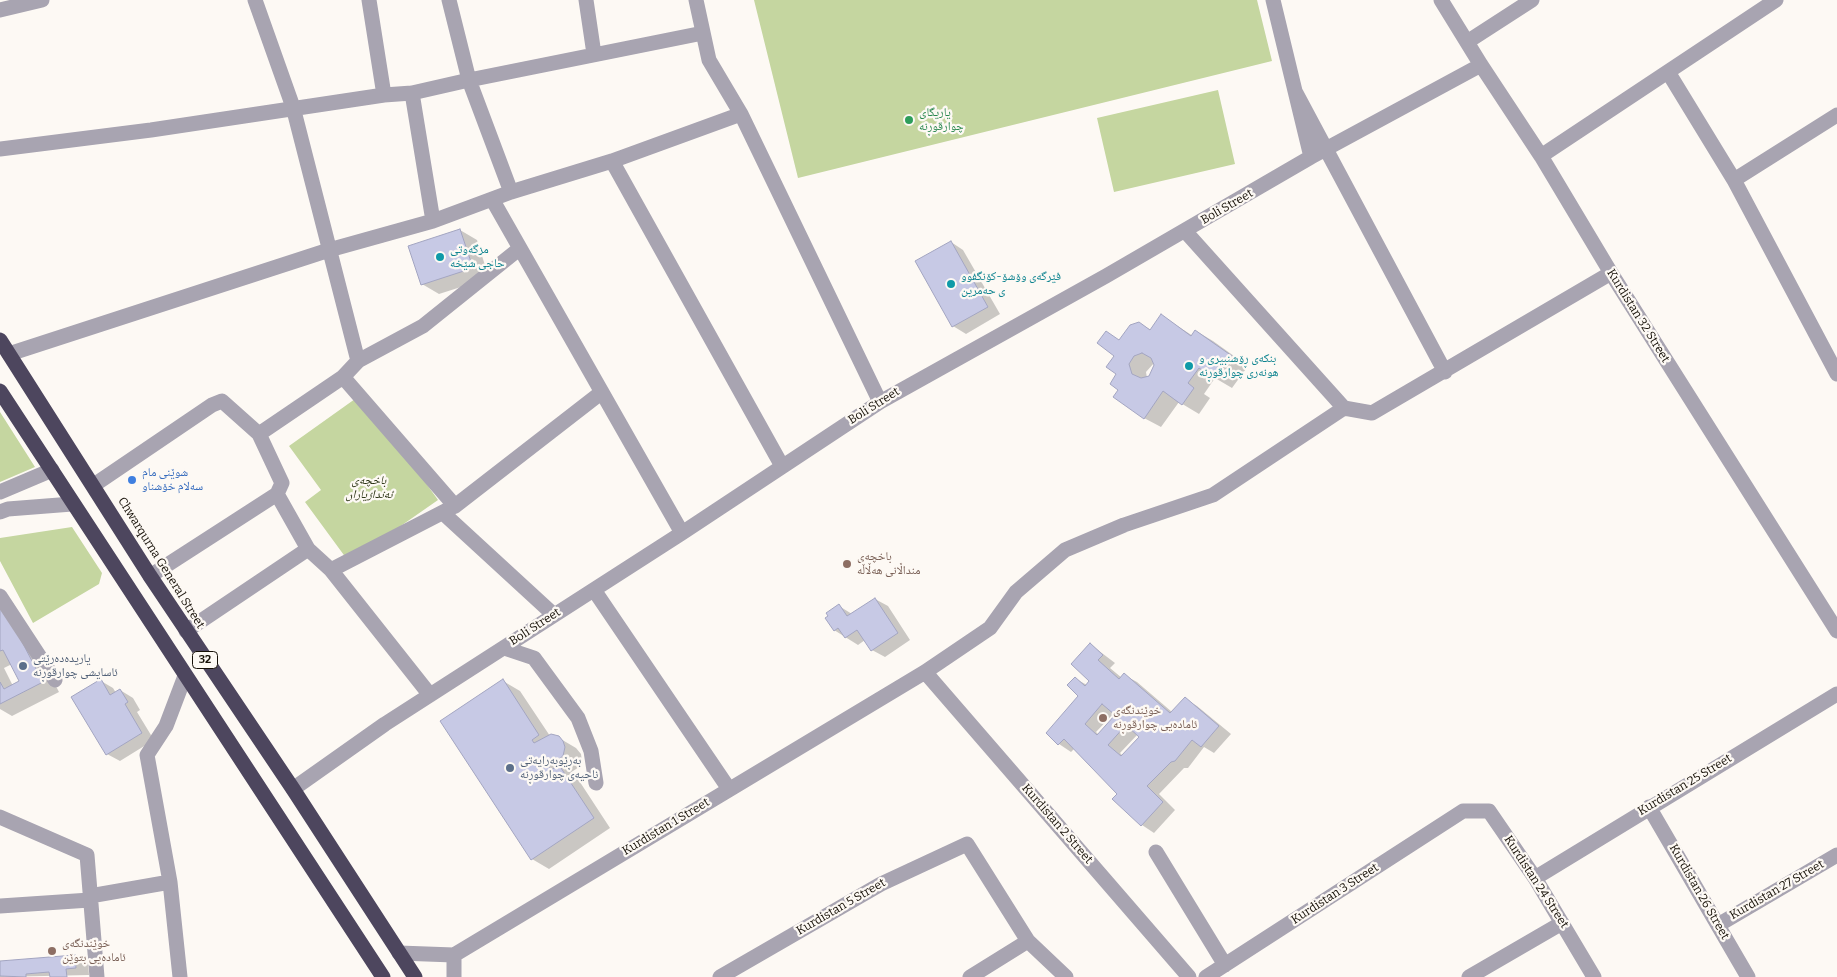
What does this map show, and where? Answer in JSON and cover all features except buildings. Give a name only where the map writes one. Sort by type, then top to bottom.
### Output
[{"type":"highway","name":"Chwarqurna General Street","points":[[0,340],[94,485],[150,576],[290,783],[415,977]]},
{"type":"highway","name":"32","points":[[0,391],[380,974]]},
{"type":"highway","points":[[263,793],[290,783]]},
{"type":"street","points":[[0,10],[42,0]]},
{"type":"street","points":[[255,0],[293,107],[358,361]]},
{"type":"street","points":[[370,0],[384,95]]},
{"type":"street","points":[[449,0],[469,80],[511,192]]},
{"type":"street","points":[[586,0],[594,54]]},
{"type":"street","points":[[696,0],[709,60],[741,114],[880,402]]},
{"type":"street","points":[[1273,0],[1312,158]]},
{"type":"street","name":"Kurdistan 32 Street","points":[[1441,0],[1541,156],[1611,273],[1837,630]]},
{"type":"street","points":[[1467,42],[1532,0]]},
{"type":"street","points":[[1541,156],[1776,0]]},
{"type":"street","points":[[0,149],[151,130],[293,107],[384,95],[412,94],[469,80],[703,33]]},
{"type":"street","name":"Boli Street","points":[[290,783],[594,590],[880,402],[1325,150],[1481,65]]},
{"type":"street","points":[[1668,72],[1734,180],[1837,374]]},
{"type":"street","points":[[1296,93],[1445,372]]},
{"type":"street","points":[[412,94],[433,221]]},
{"type":"street","points":[[9,354],[330,250],[433,221],[492,198],[612,161],[741,114]]},
{"type":"street","points":[[1734,180],[1837,115]]},
{"type":"street","points":[[612,161],[782,466]]},
{"type":"street","points":[[492,198],[519,249],[682,533]]},
{"type":"street","points":[[1185,231],[1344,408],[1372,413],[1445,372],[1611,273]]},
{"type":"street","points":[[258,434],[342,378],[358,361],[423,326],[519,249]]},
{"type":"street","points":[[342,378],[449,509],[554,615]]},
{"type":"street","points":[[331,570],[449,509],[602,392]]},
{"type":"street","points":[[94,485],[212,405],[222,401],[258,434],[282,483],[277,494],[150,576]]},
{"type":"street","name":"Kurdistan 1 Street","points":[[454,955],[925,672],[990,628],[1016,592],[1065,550],[1124,525],[1213,495],[1344,408]]},
{"type":"street","points":[[0,492],[52,470]]},
{"type":"street","points":[[277,494],[308,549],[331,570],[430,695]]},
{"type":"street","points":[[0,512],[8,509],[72,504]]},
{"type":"street","points":[[186,631],[308,549]]},
{"type":"street","points":[[594,590],[729,789]]},
{"type":"street","points":[[0,596],[55,680]]},
{"type":"street","points":[[504,648],[534,658],[569,704],[578,718],[591,751],[596,783]]},
{"type":"street","name":"Kurdistan 2 Street","points":[[925,672],[1190,977]]},
{"type":"street","points":[[180,977],[170,882],[147,755],[166,726],[184,676]]},
{"type":"street","name":"Kurdistan 25 Street","points":[[1535,878],[1837,694]]},
{"type":"street","name":"Kurdistan 26 Street","points":[[1649,807],[1748,977]]},
{"type":"street","name":"Kurdistan 24 Street","points":[[1463,811],[1489,810],[1535,878],[1594,977]]},
{"type":"street","name":"Kurdistan 3 Street","points":[[1206,977],[1463,811]]},
{"type":"street","points":[[0,817],[86,855],[97,977]]},
{"type":"street","name":"Kurdistan 5 Street","points":[[720,977],[881,884],[967,844],[1028,941]]},
{"type":"street","points":[[1156,852],[1224,966]]},
{"type":"street","name":"Kurdistan 27 Street","points":[[1718,926],[1837,855]]},
{"type":"street","points":[[0,906],[90,898],[170,882]]},
{"type":"street","points":[[1470,977],[1562,922]]},
{"type":"street","points":[[970,977],[1028,941],[1066,977]]},
{"type":"street","points":[[399,953],[454,955],[454,977]]},
{"type":"green space","name":"یاریگای چوارقوڕنە","points":[[754,0],[1257,0],[1272,61],[798,178]]},
{"type":"green space","points":[[1218,90],[1235,164],[1114,192],[1097,118]]},
{"type":"green space","name":"باخچەی ئەندازیاران","points":[[362,394],[438,500],[349,562],[305,502],[321,490],[289,446]]},
{"type":"green space","points":[[0,412],[35,467],[0,482]]},
{"type":"green space","points":[[72,527],[102,573],[99,584],[33,623],[0,561],[0,538]]},
{"type":"place","name":"یاریگای چوارقوڕنە","points":[[909,120]]},
{"type":"place","name":"مزگەوتی حاجی شێخە","points":[[440,257]]},
{"type":"place","name":"فێرگەی وۆشۆ-کۆنگفوو ی حەمرین","points":[[951,284]]},
{"type":"place","name":"بنکەی ڕۆشنبیری و هونەری چوارقوڕنە","points":[[1189,366]]},
{"type":"place","name":"شوێنی مام سەلام خۆشناو","points":[[132,480]]},
{"type":"place","name":"باخچەی منداڵانی هەڵاڵە","points":[[847,564]]},
{"type":"place","name":"یاریدەدەرێتی ئاسایشی چوارقوڕنە","points":[[23,666]]},
{"type":"place","name":"خوێندنگەی ئامادەیی چوارقوڕنە","points":[[1103,718]]},
{"type":"place","name":"بەڕێوبەرایەتی ناحیەی چوارقوڕنە","points":[[510,768]]},
{"type":"place","name":"خوێندنگەی ئامادەیی بتوێن","points":[[52,951]]}]
